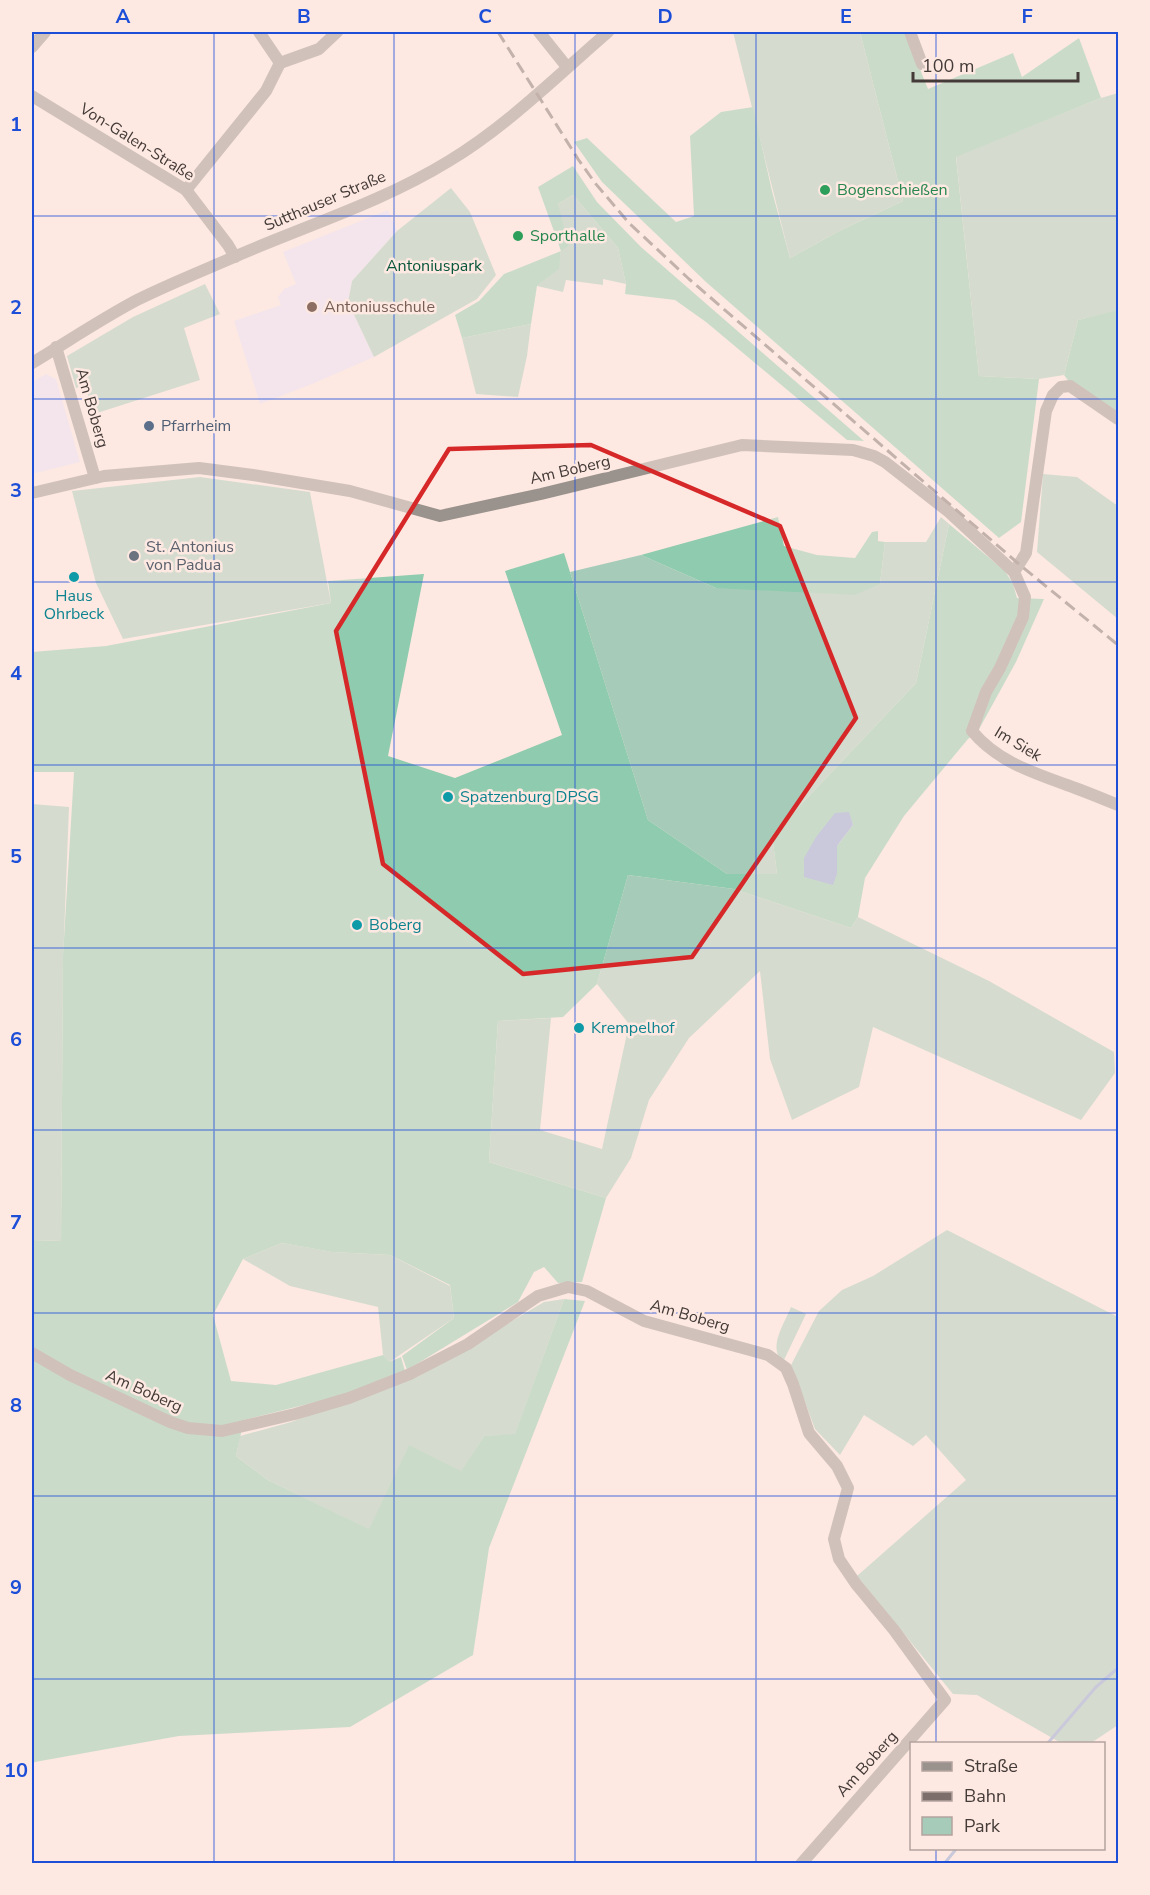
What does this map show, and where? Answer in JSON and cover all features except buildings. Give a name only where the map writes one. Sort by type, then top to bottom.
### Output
[{"type":"street","points":[[32,47],[45,32]]},
{"type":"street","points":[[259,32],[280,63]]},
{"type":"street","points":[[186,190],[266,91],[280,63],[319,49],[337,32]]},
{"type":"street","points":[[539,32],[567,67]]},
{"type":"street","name":"Sutthauser Straße","points":[[32,363],[136,301],[378,198],[443,165],[479,142],[608,32]]},
{"type":"street","points":[[910,32],[922,64]]},
{"type":"street","name":"Von-Galen-Straße","points":[[32,96],[186,190],[235,257]]},
{"type":"street","name":"Am Boberg","points":[[56,347],[95,478]]},
{"type":"street","points":[[1014,572],[1026,553],[1040,442],[1046,411],[1053,395],[1061,387],[1070,387],[1119,419]]},
{"type":"street","name":"Am Boberg","points":[[32,493],[95,478],[199,468],[350,491],[440,516],[742,445],[853,450],[885,462],[950,512],[1014,572],[1025,597]]},
{"type":"street","name":"Im Siek","points":[[1025,597],[1023,617],[1000,668],[986,692],[972,730],[983,744],[1012,764],[1030,773],[1119,805]]},
{"type":"street","name":"Am Boberg","points":[[32,1353],[70,1375],[170,1422],[188,1428],[222,1431],[295,1414],[349,1398],[410,1374],[468,1344],[538,1296],[568,1287],[587,1291],[644,1321],[768,1355],[786,1368],[810,1433],[837,1466],[848,1488],[834,1539],[839,1559],[945,1700],[801,1863]]},
{"type":"highlighted area","points":[[591,445],[780,526],[856,718],[692,957],[523,974],[383,864],[336,631],[449,449]]},
{"type":"shaded area","name":"Antoniusschule","points":[[388,210],[397,231],[352,281],[348,302],[374,357],[260,404],[234,321],[281,305],[278,297],[284,289],[296,284],[283,252]]},
{"type":"shaded area","points":[[46,374],[56,379],[80,462],[32,474],[32,382]]},
{"type":"green space","points":[[733,32],[860,32],[903,201],[839,231],[790,258]]},
{"type":"green space","points":[[860,32],[905,32],[928,89],[1013,53],[1022,77],[1079,38],[1101,98],[956,157],[979,376],[1039,379],[1021,522],[999,538],[706,282],[602,182],[574,142],[587,138],[676,222],[694,216],[690,136],[721,112],[753,107],[790,258],[839,231],[903,201]]},
{"type":"green space","points":[[1118,93],[1118,311],[1078,320],[1064,375],[1039,379],[979,376],[956,156]]},
{"type":"green space","points":[[573,166],[597,202],[641,247],[864,441],[847,440],[706,322],[675,300],[625,294],[626,284],[618,248],[573,195],[558,204],[569,246],[561,251],[538,187]]},
{"type":"green space","name":"Antoniuspark","points":[[451,188],[470,212],[496,275],[477,299],[374,357],[348,302],[352,281],[397,231]]},
{"type":"green space","points":[[573,195],[618,248],[626,284],[603,279],[603,285],[566,280],[563,292],[537,286],[558,269],[561,251],[558,204]]},
{"type":"green space","points":[[561,251],[559,269],[537,286],[531,324],[462,338],[455,315],[479,301],[504,274]]},
{"type":"green space","points":[[205,284],[220,314],[184,328],[200,380],[94,414],[85,386],[76,388],[67,356],[133,317]]},
{"type":"green space","points":[[1118,310],[1118,415],[1070,383],[1064,375],[1078,320]]},
{"type":"green space","points":[[531,324],[518,397],[476,394],[462,338]]},
{"type":"green space","points":[[1043,474],[1077,477],[1118,506],[1118,619],[1037,552]]},
{"type":"green space","points":[[200,477],[310,492],[331,603],[123,639],[96,583],[72,491]]},
{"type":"green space","points":[[778,517],[784,546],[817,555],[855,558],[872,532],[878,531],[878,541],[885,542],[880,584],[855,595],[716,588],[641,555]]},
{"type":"green space","points":[[941,517],[949,524],[916,683],[772,835],[777,874],[727,874],[648,820],[570,572],[641,555],[716,588],[880,584],[885,542],[926,542]]},
{"type":"green space","points":[[949,524],[1005,571],[1013,584],[1017,598],[1044,599],[1016,662],[978,731],[968,739],[904,816],[865,878],[858,917],[851,928],[734,889],[628,875],[597,984],[563,1017],[498,1021],[489,1162],[606,1198],[582,1282],[558,1283],[544,1267],[534,1272],[518,1302],[407,1370],[402,1356],[454,1318],[450,1285],[390,1255],[332,1252],[282,1243],[243,1259],[213,1315],[231,1381],[276,1385],[383,1355],[389,1362],[401,1357],[405,1371],[348,1394],[244,1420],[236,1456],[268,1480],[369,1529],[409,1445],[461,1471],[484,1436],[515,1434],[564,1299],[585,1301],[489,1548],[473,1655],[350,1727],[179,1736],[32,1764],[32,1240],[61,1241],[63,955],[74,772],[34,772],[32,652],[106,646],[331,603],[328,581],[424,574],[388,756],[455,778],[562,735],[505,571],[564,553],[648,820],[727,874],[777,874],[772,835],[916,683]],"holes":[[[848,812],[853,825],[837,846]]]},
{"type":"green space","points":[[32,804],[69,807],[63,962],[61,1241],[32,1240]]},
{"type":"green space","points":[[628,875],[734,889],[851,928],[858,917],[989,981],[1114,1052],[1115,1073],[1081,1120],[873,1027],[859,1087],[792,1120],[770,1059],[760,971],[689,1038],[649,1100],[631,1158],[606,1198],[489,1162],[498,1021],[551,1018],[540,1130],[602,1149],[629,1024],[597,984]]},
{"type":"green space","points":[[947,1230],[1118,1317],[1118,1725],[1092,1742],[1059,1742],[977,1695],[953,1694],[857,1576],[966,1480],[926,1435],[913,1446],[864,1415],[840,1455],[815,1429],[791,1365],[819,1311],[842,1290],[873,1276]]},
{"type":"green space","points":[[282,1243],[333,1252],[390,1255],[450,1286],[454,1318],[388,1363],[383,1355],[378,1307],[290,1286],[243,1259]]},
{"type":"green space","points":[[564,1299],[515,1435],[484,1436],[461,1472],[409,1446],[370,1530],[268,1480],[236,1456],[240,1436],[291,1422],[419,1376],[544,1302]]},
{"type":"green space","points":[[791,1307],[806,1314],[783,1362],[779,1356],[777,1342]]},
{"type":"water","points":[[849,812],[853,825],[837,846],[837,874],[833,885],[804,877],[804,858],[816,837],[835,813]]},
{"type":"waterway","points":[[1049,1742],[1096,1687],[1118,1668]]},
{"type":"waterway","points":[[944,1864],[955,1850]]},
{"type":"railway","points":[[498,32],[578,159],[629,223],[689,279],[1020,565],[1118,645]]},
{"type":"place","name":"Bogenschießen","points":[[825,190]]},
{"type":"place","name":"Sporthalle","points":[[518,236]]},
{"type":"place","name":"Antoniusschule","points":[[312,307]]},
{"type":"place","name":"Pfarrheim","points":[[149,426]]},
{"type":"place","name":"St. Antonius von Padua","points":[[134,556]]},
{"type":"place","name":"Haus Ohrbeck","points":[[74,577]]},
{"type":"place","name":"Spatzenburg DPSG","points":[[448,797]]},
{"type":"place","name":"Boberg","points":[[357,925]]},
{"type":"place","name":"Krempelhof","points":[[579,1028]]}]
